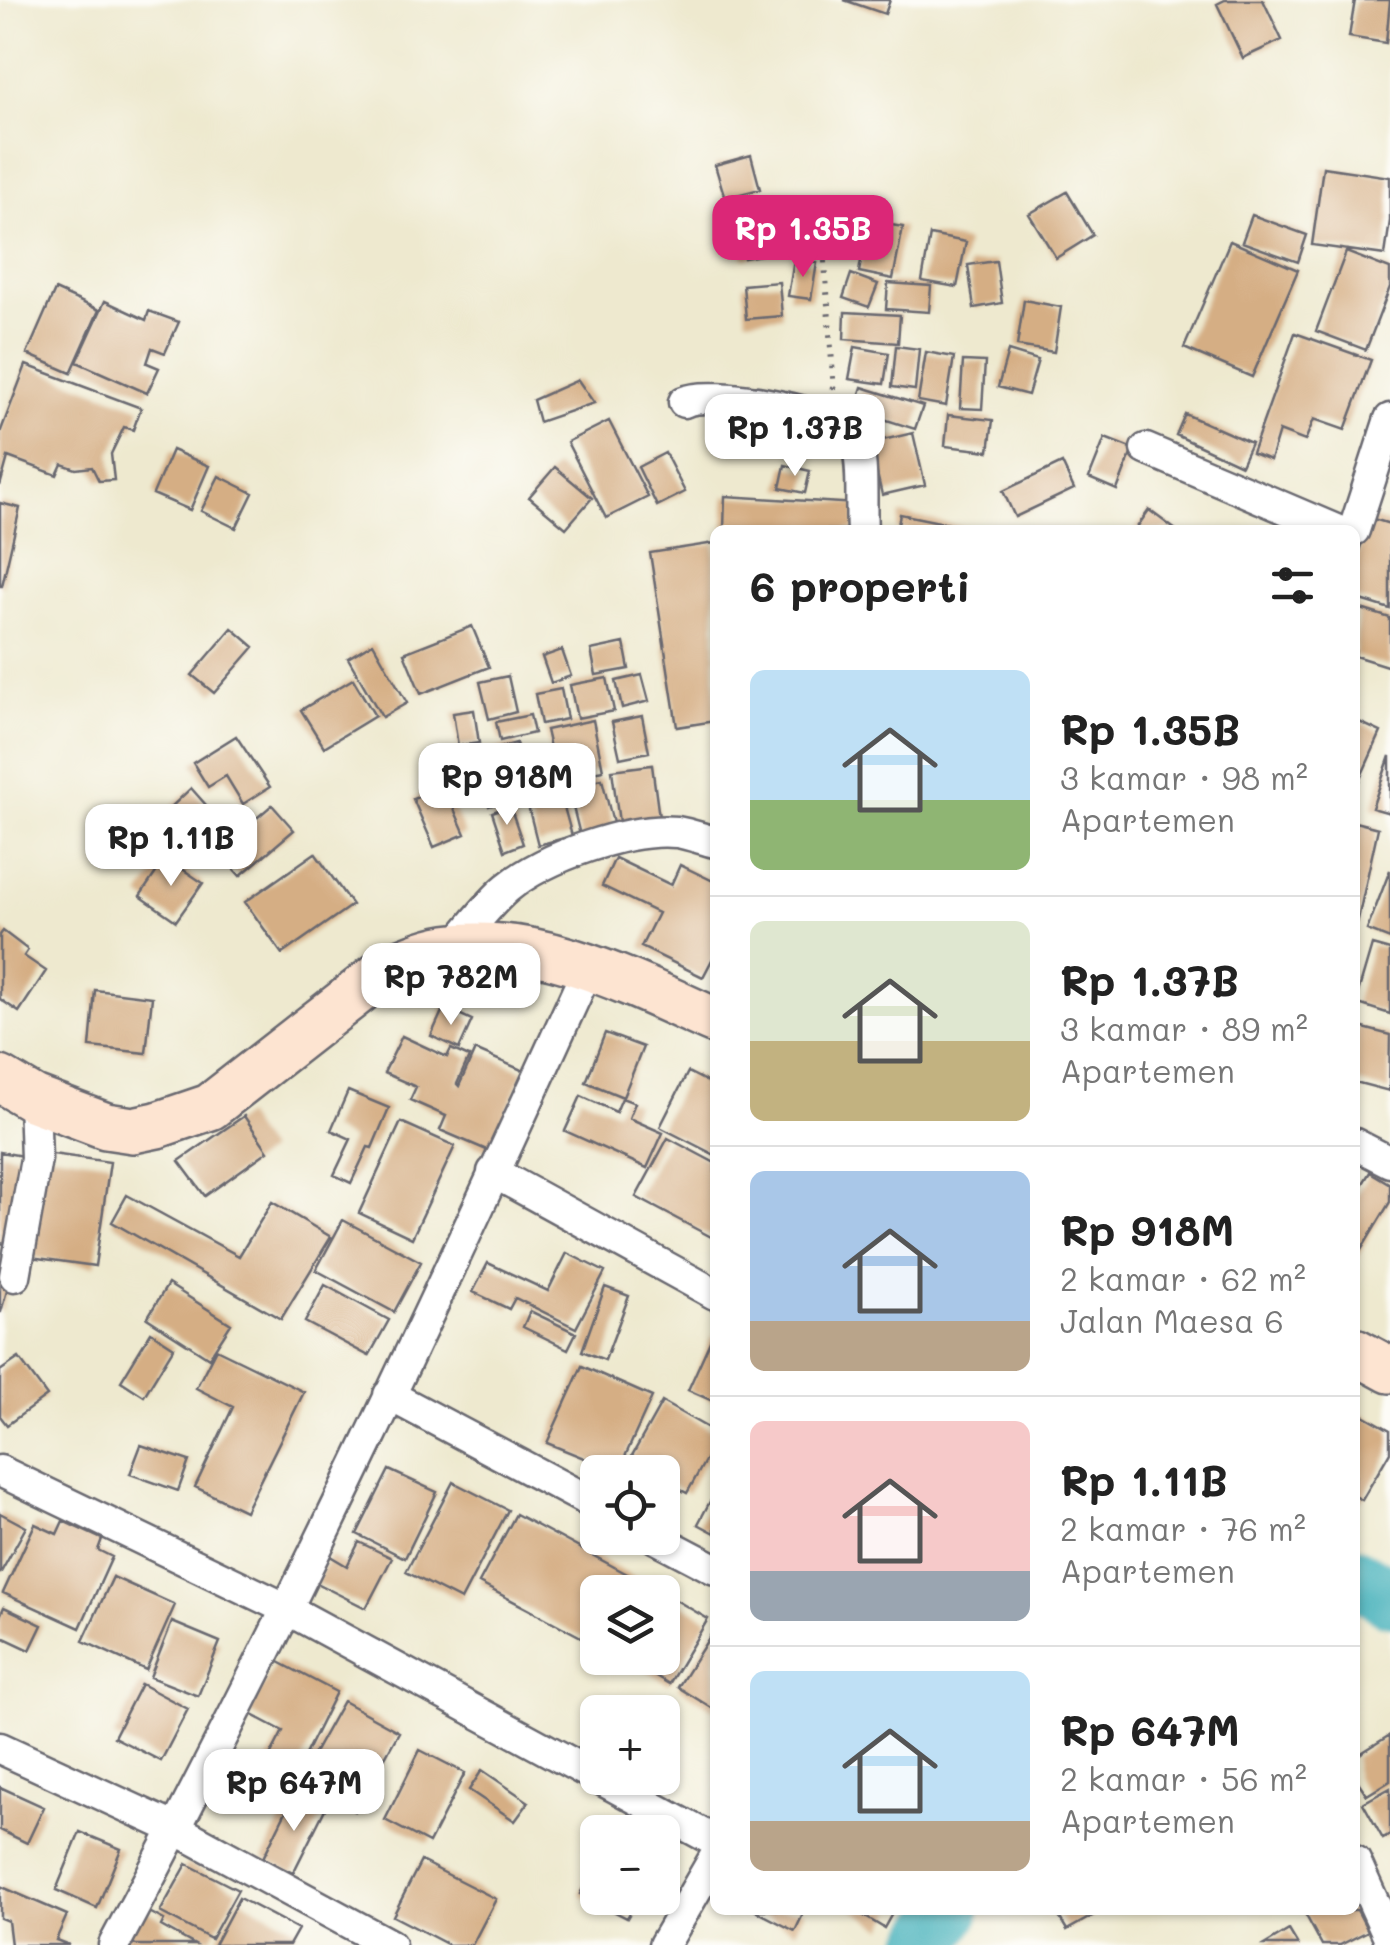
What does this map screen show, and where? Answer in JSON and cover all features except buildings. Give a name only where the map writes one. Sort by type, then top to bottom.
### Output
[{"type":"street","points":[[684,402],[693,397],[733,398],[836,423],[853,436],[858,448],[862,525]]},
{"type":"street","points":[[1356,525],[1390,418]]},
{"type":"street","points":[[1146,449],[1324,525]]},
{"type":"street","points":[[454,947],[507,888],[542,866],[585,847],[648,833],[677,832],[710,841]]},
{"type":"street","points":[[17,1089],[106,1126],[133,1130],[186,1117],[210,1107],[388,968],[454,947],[518,948],[589,966],[710,1018]]},
{"type":"street","points":[[114,1945],[390,1395],[589,966]]},
{"type":"street","points":[[15,1276],[36,1159],[17,1089]]},
{"type":"street","points":[[1360,1147],[1390,1162]]},
{"type":"street","points":[[493,1172],[710,1291]]},
{"type":"street","points":[[1360,1354],[1390,1370]]},
{"type":"street","points":[[390,1395],[580,1496]]},
{"type":"street","points":[[0,1470],[284,1608],[710,1838]]},
{"type":"street","points":[[680,1551],[710,1566]]},
{"type":"street","points":[[0,1748],[176,1828],[390,1945]]},
{"type":"street","points":[[664,1945],[710,1867]]},
{"type":"street","points":[[1360,1872],[1390,1939]]},
{"type":"path","points":[[822,219],[836,423]]},
{"type":"waterway","points":[[1360,1580],[1390,1597]]},
{"type":"waterway","points":[[928,1945],[948,1915]]}]
